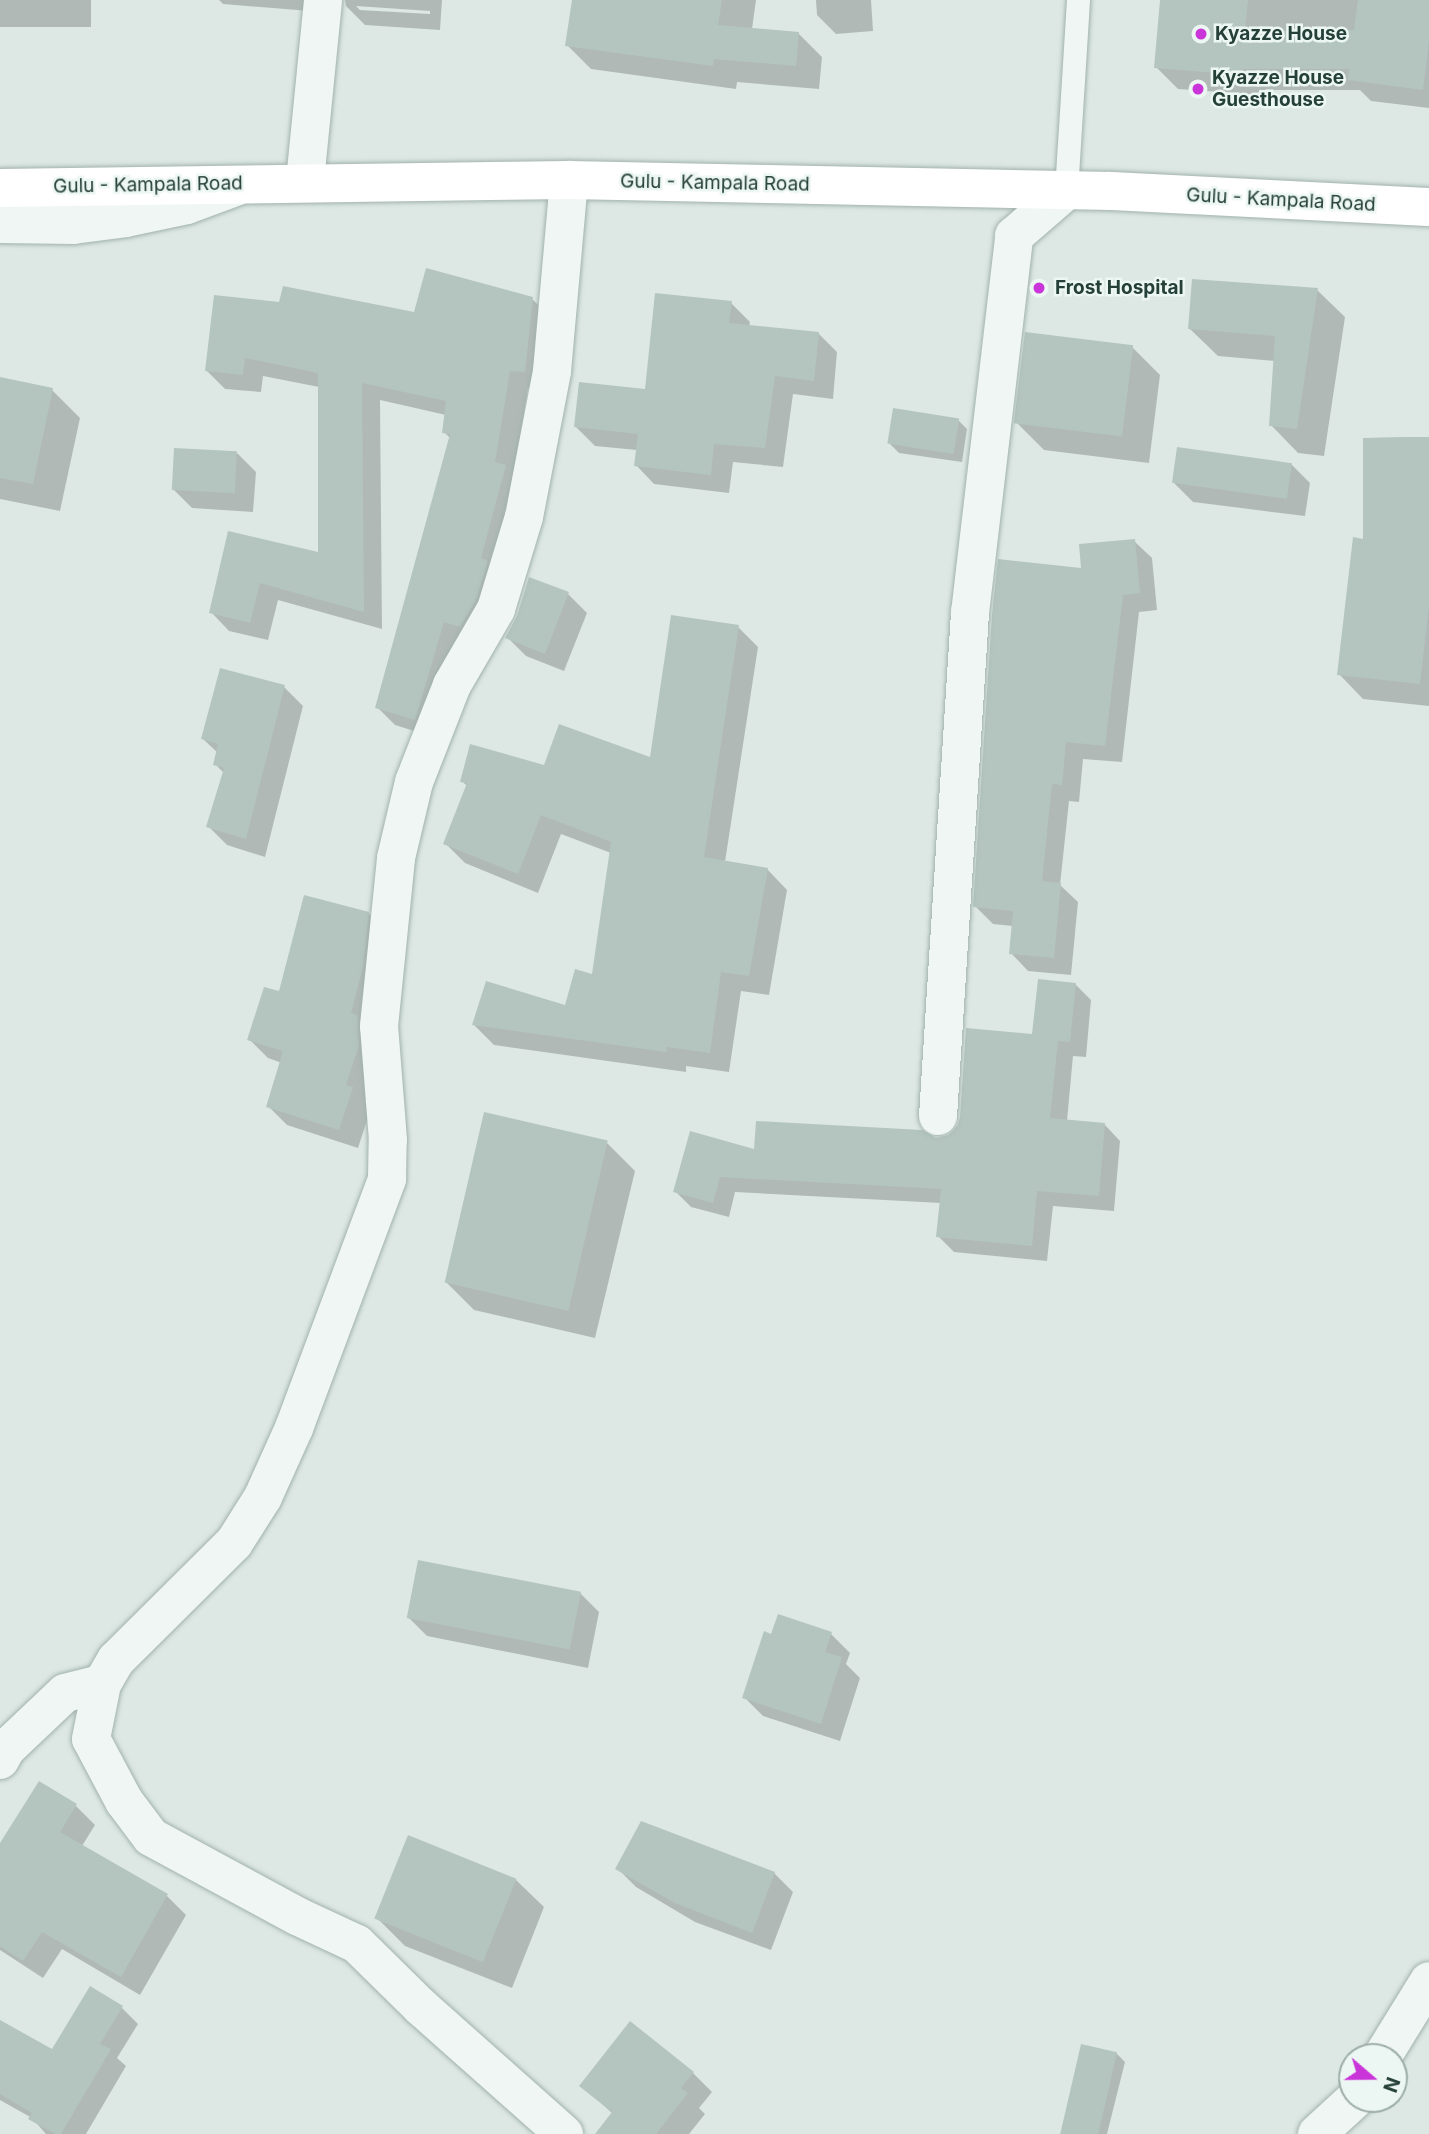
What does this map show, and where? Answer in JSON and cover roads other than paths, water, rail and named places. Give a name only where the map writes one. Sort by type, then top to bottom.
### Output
[{"type":"main road","name":"Gulu - Kampala Road","points":[[0,188],[305,181],[569,180],[1066,191],[1429,207]]},
{"type":"street","points":[[305,181],[323,0]]},
{"type":"street","points":[[564,2134],[421,2007],[357,1944],[297,1916],[151,1837],[124,1801],[91,1739],[102,1684],[116,1660],[234,1543],[263,1497],[293,1428],[387,1179],[388,1140],[379,1026],[396,858],[414,782],[452,685],[496,609],[524,517],[551,371],[569,180]]},
{"type":"street","points":[[0,224],[73,225],[126,218],[187,205],[247,183]]},
{"type":"street","points":[[938,1116],[970,613],[1014,236],[1066,191]]},
{"type":"street","points":[[0,1760],[6,1749],[65,1693],[102,1684]]},
{"type":"street","points":[[1391,2043],[1429,1981]]},
{"type":"street","points":[[1317,2134],[1340,2113]]},
{"type":"lane","points":[[1066,191],[1078,0]]},
{"type":"place","name":"Kyazze House","points":[[1201,34]]},
{"type":"place","name":"Kyazze House Guesthouse","points":[[1198,89]]},
{"type":"place","name":"Frost Hospital","points":[[1039,288]]}]
